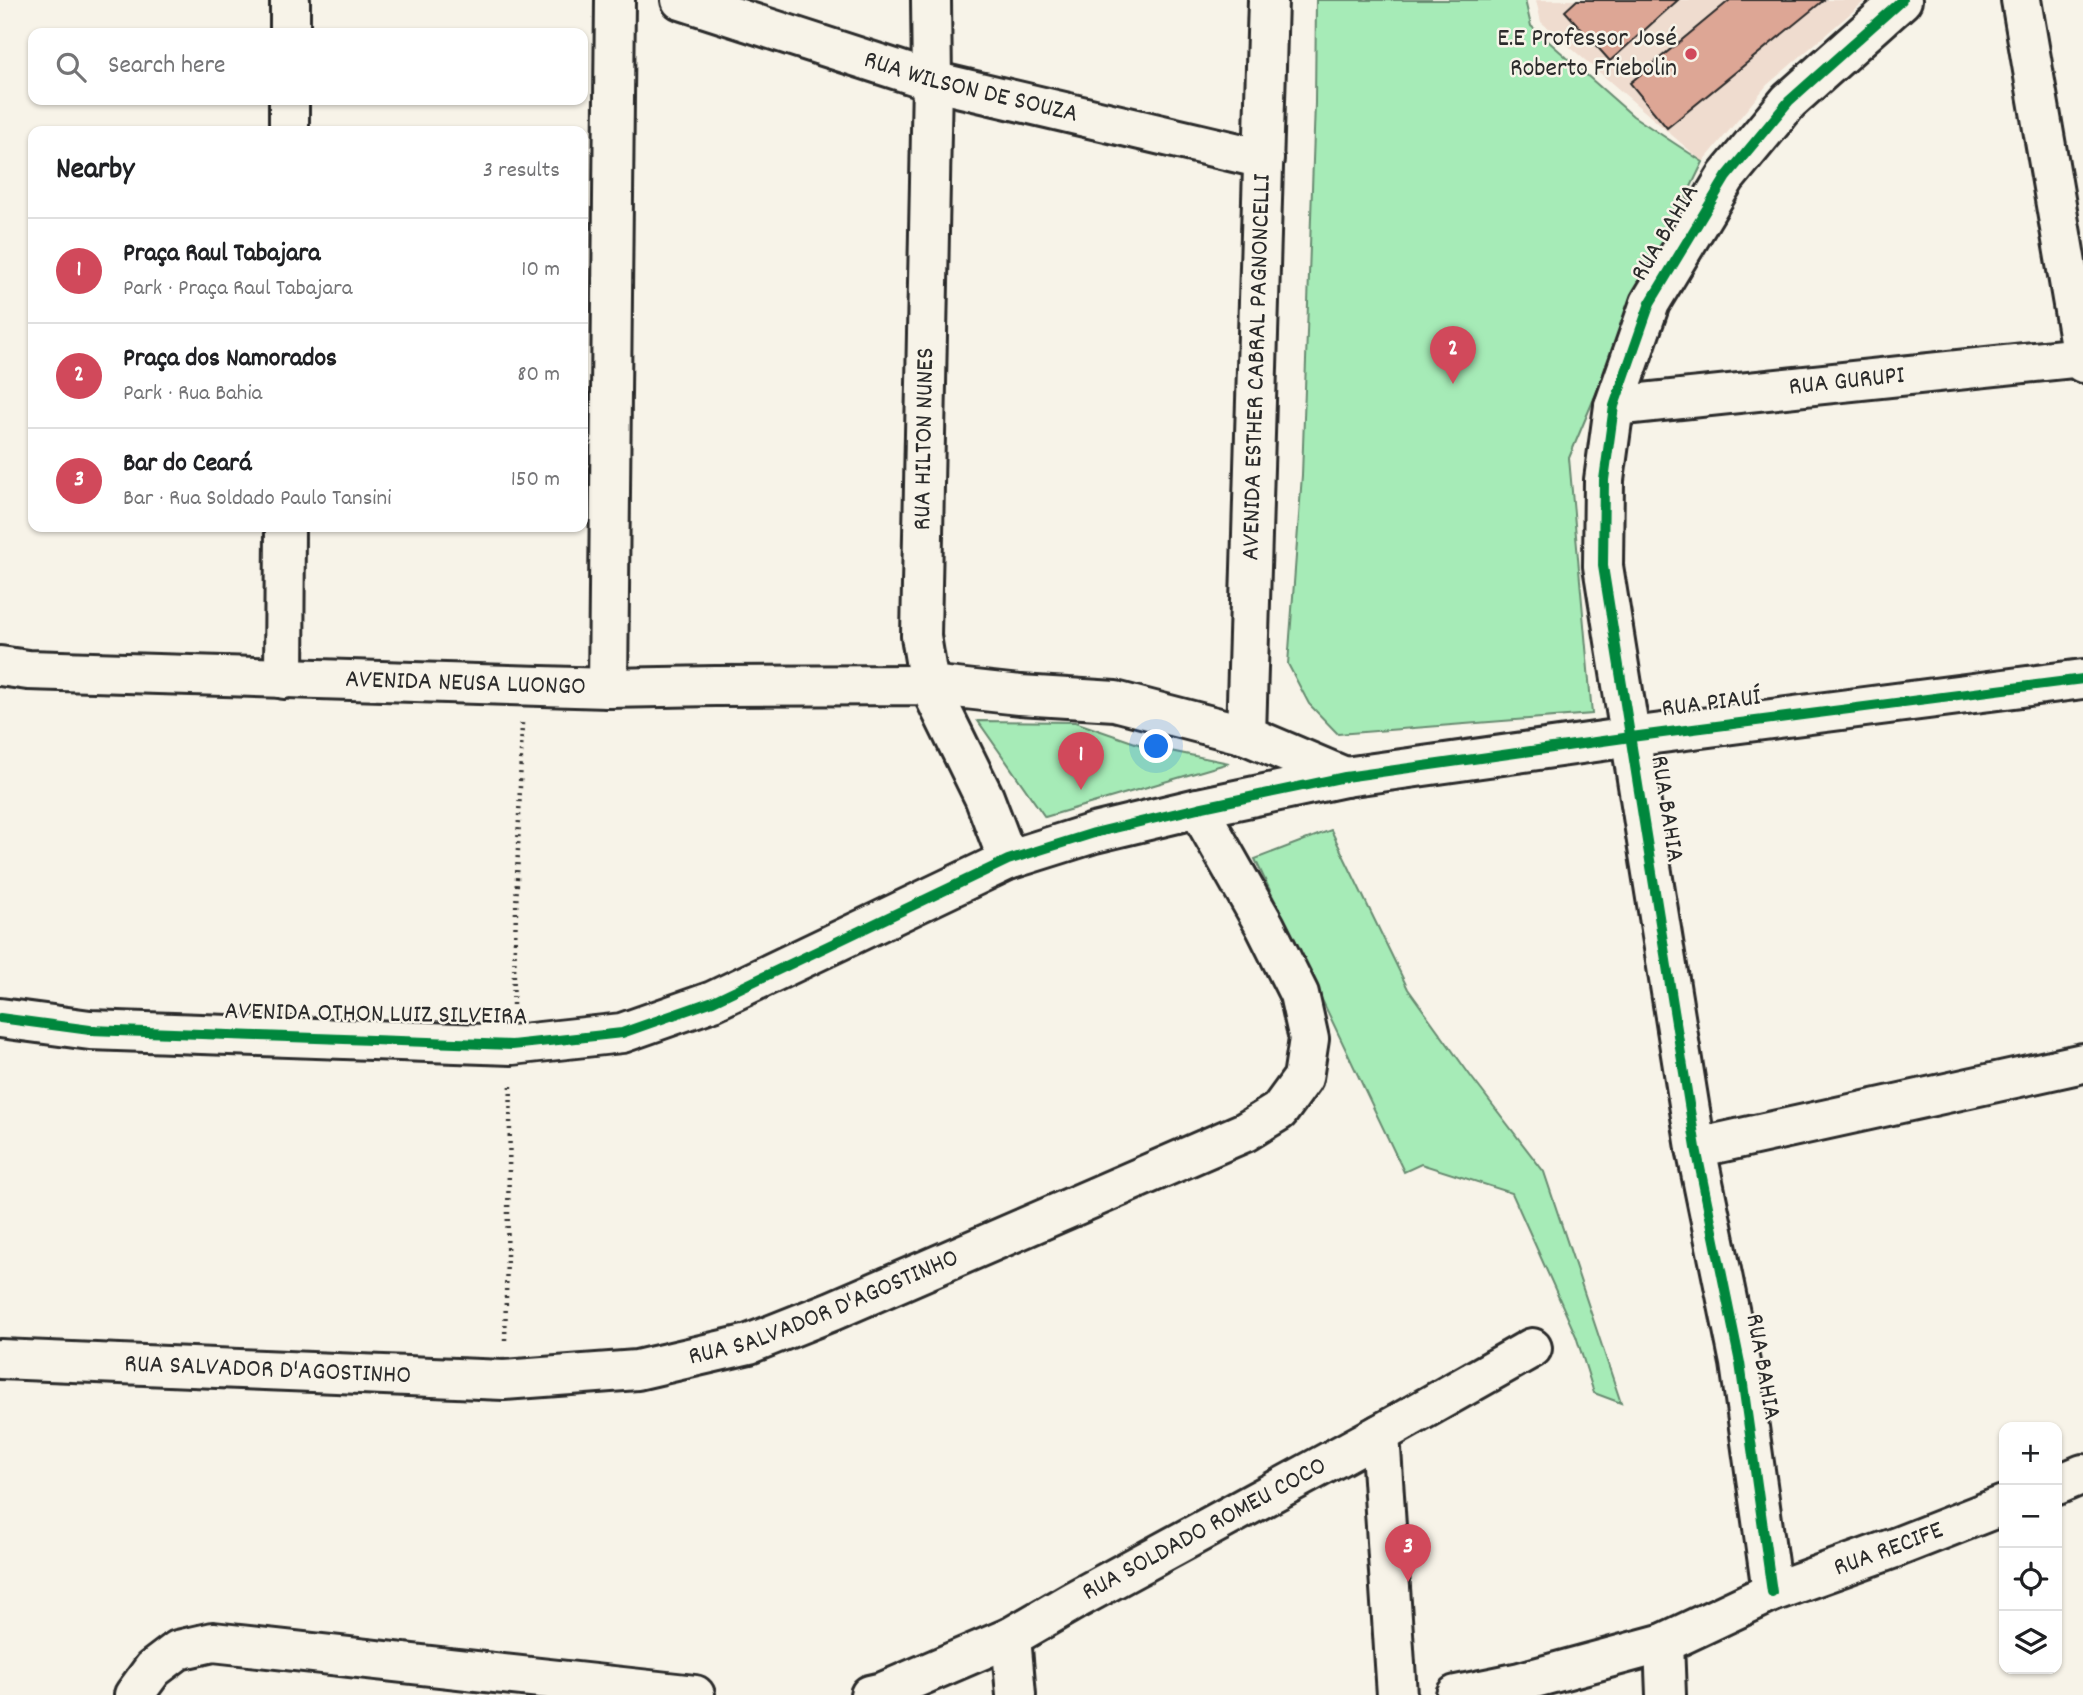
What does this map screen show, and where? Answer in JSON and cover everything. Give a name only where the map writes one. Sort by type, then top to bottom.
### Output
[{"type":"street","points":[[290,0],[290,28]]},
{"type":"street","points":[[608,688],[615,0]]},
{"type":"street","name":"RUA WILSON DE SOUZA","points":[[681,0],[932,81],[1264,159]]},
{"type":"street","name":"RUA HILTON NUNES","points":[[931,0],[932,81],[921,636],[929,685],[984,797],[1008,860]]},
{"type":"street","name":"AVENIDA ESTHER CABRAL PAGNONCELLI","points":[[1246,735],[1268,0]]},
{"type":"street","name":"RUA BAHIA","points":[[1772,1592],[1740,1363],[1696,1148],[1603,565],[1604,481],[1614,406],[1650,303],[1726,177],[1789,101],[1902,0]]},
{"type":"street","points":[[2021,0],[2082,360]]},
{"type":"street","points":[[289,105],[289,126]]},
{"type":"street","name":"RUA GURUPI","points":[[1614,406],[2082,360]]},
{"type":"street","points":[[284,679],[285,532]]},
{"type":"street","name":"AVENIDA NEUSA LUONGO","points":[[0,666],[28,670],[608,688],[929,685],[1020,695],[1115,701],[1246,735],[1345,777]]},
{"type":"street","name":"RUA PIAUÍ","points":[[1198,808],[1345,777],[2083,679]]},
{"type":"street","name":"AVENIDA OTHON LUIZ SILVEIRA","points":[[0,1018],[90,1030],[512,1045],[622,1033],[713,1000],[1008,860],[1094,833],[1198,808]]},
{"type":"street","name":"RUA SALVADOR D'AGOSTINHO","points":[[0,1359],[504,1380],[637,1370],[749,1344],[832,1311],[1245,1132],[1279,1111],[1303,1078],[1309,1038],[1299,994],[1265,926],[1198,808]]},
{"type":"street","points":[[1696,1148],[2083,1063]]},
{"type":"street","name":"RUA SOLDADO ROMEU COCO","points":[[870,1695],[883,1692],[1011,1637],[1532,1348]]},
{"type":"street","points":[[1380,1434],[1397,1695]]},
{"type":"street","points":[[2062,1483],[2083,1474]]},
{"type":"street","name":"RUA RECIFE","points":[[1457,1695],[1520,1682],[1664,1643],[1772,1592],[1896,1548],[1999,1507]]},
{"type":"street","points":[[1011,1637],[1016,1695]]},
{"type":"street","points":[[134,1695],[153,1670],[178,1650],[213,1642],[695,1695]]},
{"type":"street","points":[[1664,1643],[1666,1695]]},
{"type":"shaded area","name":"E.E Professor José Roberto Friebolin","points":[[1536,0],[1866,0],[1767,85],[1703,162],[1541,22]]},
{"type":"green space","points":[[1316,0],[1525,0],[1531,26],[1633,116],[1703,162],[1631,310],[1569,458],[1592,714],[1338,734],[1309,704],[1288,664],[1302,475]]},
{"type":"green space","points":[[978,721],[1075,722],[1141,745],[1229,763],[1045,817]]},
{"type":"green space","points":[[1331,830],[1408,989],[1544,1172],[1621,1403],[1594,1393],[1576,1336],[1512,1193],[1421,1164],[1404,1172],[1255,859]]},
{"type":"building","points":[[1577,0],[1678,0],[1610,61],[1565,11]]},
{"type":"building","points":[[1730,0],[1824,0],[1667,128],[1630,83]]},
{"type":"cycle path","points":[[1772,1592],[1740,1363],[1696,1148],[1603,566],[1604,480],[1614,406],[1650,303],[1726,177],[1789,101],[1902,0]]},
{"type":"cycle path","points":[[0,1018],[90,1030],[512,1045],[622,1033],[713,1001],[1008,860],[1094,833],[1345,777],[2083,679]]},
{"type":"place","name":"E.E Professor José Roberto Friebolin","points":[[1691,54]]},
{"type":"place","name":"Praça dos Namorados","points":[[1453,384]]},
{"type":"place","name":"Praça Raul Tabajara","points":[[1081,790]]},
{"type":"place","name":"Bar do Ceará","points":[[1408,1582]]}]
